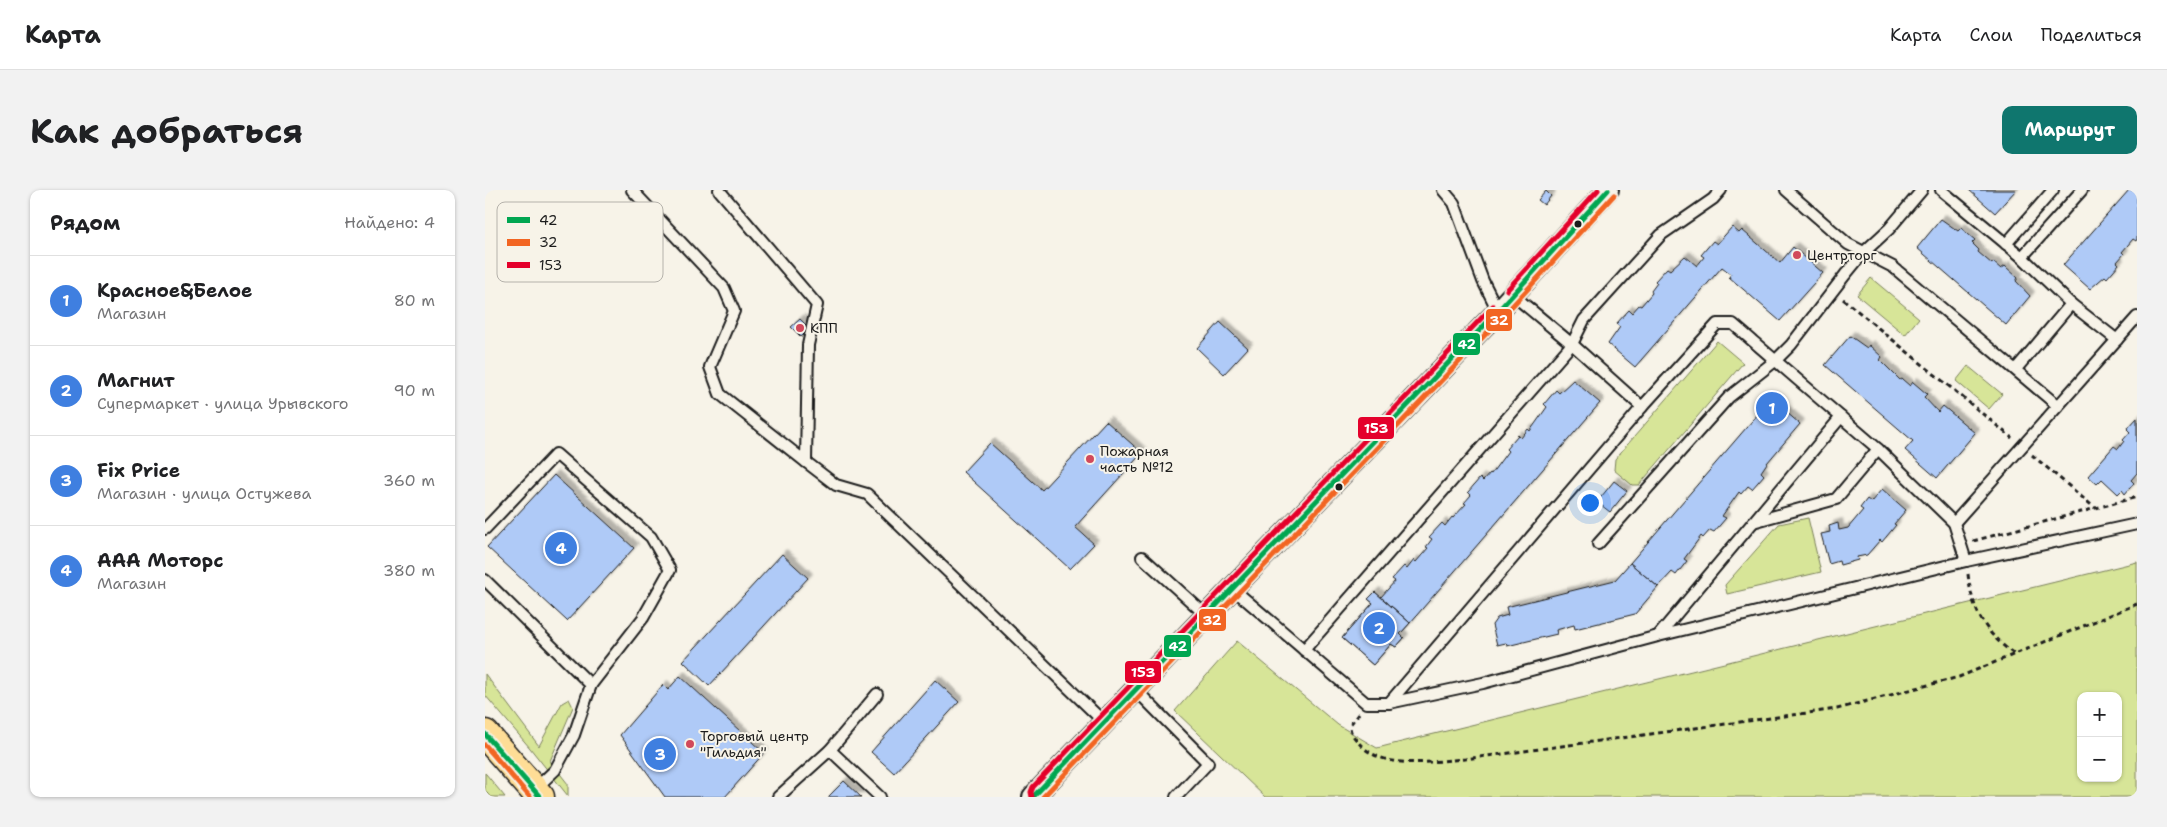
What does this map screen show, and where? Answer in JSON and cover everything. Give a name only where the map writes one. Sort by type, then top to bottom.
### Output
[{"type":"main road","points":[[485,734],[537,793]]},
{"type":"street","points":[[1038,795],[1498,311],[1608,190]]},
{"type":"lane","points":[[632,190],[643,202]]},
{"type":"lane","points":[[719,190],[817,305],[808,345],[806,462]]},
{"type":"lane","points":[[1443,190],[1454,203],[1483,281],[1498,311]]},
{"type":"lane","points":[[1304,650],[1572,344],[1584,320],[1661,235],[1713,199],[1721,190]]},
{"type":"lane","points":[[1786,190],[1848,244],[1863,254],[1893,268],[2058,406]]},
{"type":"lane","points":[[1598,544],[1729,397],[1775,361],[1791,345],[1863,254],[1889,229],[1922,190]]},
{"type":"lane","points":[[1941,190],[2022,257],[2071,304],[2117,340]]},
{"type":"lane","points":[[2007,244],[2053,190]]},
{"type":"lane","points":[[2022,257],[2081,190]]},
{"type":"lane","points":[[663,223],[724,288],[734,312],[710,367],[720,394],[835,485],[867,494],[1105,723]]},
{"type":"lane","points":[[1513,295],[1572,344],[1642,407]]},
{"type":"lane","points":[[2016,369],[2071,304]]},
{"type":"lane","points":[[1954,523],[2137,317]]},
{"type":"lane","points":[[1389,703],[1642,407],[1717,324],[1733,324],[1878,449],[1954,523],[1966,561]]},
{"type":"lane","points":[[1658,636],[1841,418]]},
{"type":"lane","points":[[1753,522],[1836,499],[1878,449]]},
{"type":"lane","points":[[485,529],[556,454],[651,537],[670,570],[643,618],[591,685],[574,735],[555,770],[537,793]]},
{"type":"lane","points":[[1233,588],[1366,703],[1389,703],[1483,683],[1658,636],[1966,561],[2137,524]]},
{"type":"lane","points":[[1142,557],[1207,616]]},
{"type":"lane","points":[[485,580],[591,685]]},
{"type":"lane","points":[[1136,690],[1208,763],[1176,797]]},
{"type":"lane","points":[[778,797],[830,750],[877,694]]},
{"type":"lane","points":[[830,750],[880,797]]},
{"type":"path","points":[[1833,291],[2095,508]]},
{"type":"path","points":[[1961,544],[2137,497]]},
{"type":"path","points":[[1966,561],[1970,590],[1982,620],[1989,633],[2014,654]]},
{"type":"path","points":[[1366,703],[1349,725],[1350,733],[1364,749],[1381,759],[1411,762],[1465,759],[1837,709],[1959,677],[2137,604]]},
{"type":"green space","points":[[1871,278],[1919,318],[1905,335],[1857,295]]},
{"type":"green space","points":[[1717,341],[1743,363],[1639,485],[1632,485],[1614,470],[1615,459]]},
{"type":"green space","points":[[1968,366],[2002,394],[1989,409],[1956,381]]},
{"type":"green space","points":[[1808,518],[1821,572],[1727,594],[1725,585],[1779,524]]},
{"type":"green space","points":[[2137,562],[2137,797],[1265,797],[1175,711],[1237,641],[1338,725],[1377,748]]},
{"type":"green space","points":[[485,674],[539,746],[562,703],[569,699],[573,707],[550,761],[568,784],[568,796],[485,695]]},
{"type":"green space","points":[[485,773],[505,797],[490,797],[485,790]]},
{"type":"building","points":[[1969,190],[2016,190],[1995,213]]},
{"type":"building","points":[[2129,190],[2137,190],[2137,239],[2136,241],[2133,239],[2122,252],[2124,254],[2117,262],[2119,264],[2107,278],[2105,276],[2090,289],[2063,265]]},
{"type":"building","points":[[1546,191],[1551,196],[1544,205],[1538,200]]},
{"type":"building","points":[[1941,219],[1958,231],[1961,228],[1975,240],[1972,243],[1979,250],[1978,252],[2001,269],[2005,266],[2018,278],[2016,281],[2030,296],[2006,325],[1917,248]]},
{"type":"building","points":[[1732,227],[1739,233],[1742,230],[1780,263],[1793,247],[1823,273],[1780,321],[1729,277],[1731,274],[1722,267],[1635,367],[1608,344],[1620,327],[1616,324],[1629,310],[1632,313],[1639,305],[1641,306],[1652,293],[1651,291],[1657,283],[1655,281],[1667,268],[1670,270],[1685,256],[1697,266],[1704,257],[1701,255],[1713,241],[1717,244]]},
{"type":"building","name":"КПП","points":[[800,319],[810,329],[801,337],[791,327]]},
{"type":"building","points":[[1220,322],[1248,348],[1224,374],[1197,348]]},
{"type":"building","points":[[1850,336],[1867,348],[1869,345],[1882,357],[1880,360],[1900,380],[1902,379],[1910,386],[1913,382],[1927,394],[1924,397],[1938,412],[1943,406],[1975,433],[1937,478],[1905,450],[1913,441],[1825,365]]},
{"type":"building","points":[[1573,380],[1600,403],[1410,623],[1381,597],[1395,581],[1392,579],[1404,566],[1407,569],[1414,560],[1416,562],[1428,548],[1426,547],[1432,539],[1429,537],[1442,523],[1445,526],[1466,504],[1464,503],[1471,495],[1468,492],[1480,478],[1483,481],[1491,474],[1508,451],[1506,449],[1518,435],[1521,438],[1528,429],[1530,431],[1547,407],[1544,404],[1556,390],[1559,393]]},
{"type":"building","points":[[1771,399],[1800,424],[1767,463],[1761,472],[1764,475],[1752,489],[1748,486],[1741,494],[1739,492],[1722,516],[1726,518],[1714,532],[1710,530],[1703,538],[1701,536],[1684,559],[1687,561],[1676,575],[1672,572],[1658,587],[1630,563]]},
{"type":"building","points":[[2137,418],[2137,473],[2131,480],[2134,483],[2125,494],[2122,490],[2118,494],[2102,479],[2097,484],[2088,476],[2114,446],[2118,449],[2130,432],[2127,429]]},
{"type":"building","points":[[1106,421],[1142,453],[1075,527],[1094,544],[1070,569],[963,472],[990,443],[1042,490]]},
{"type":"building","points":[[554,475],[634,548],[567,621],[487,547]]},
{"type":"building","points":[[1614,481],[1627,491],[1610,512],[1597,502]]},
{"type":"building","points":[[1882,489],[1906,510],[1894,524],[1896,525],[1882,542],[1880,540],[1867,555],[1857,557],[1858,560],[1840,565],[1839,561],[1829,564],[1821,534],[1830,532],[1829,526],[1838,523],[1839,530],[1848,528],[1863,510],[1860,508],[1867,499],[1871,502]]},
{"type":"building","points":[[782,554],[808,578],[709,686],[683,661]]},
{"type":"building","points":[[1630,563],[1658,587],[1635,614],[1575,629],[1574,625],[1556,630],[1557,634],[1507,646],[1506,643],[1497,645],[1492,625],[1497,618],[1508,615],[1506,607],[1615,580]]},
{"type":"building","points":[[1375,592],[1410,623],[1400,634],[1404,638],[1396,647],[1391,644],[1373,665],[1342,638],[1373,603],[1368,599]]},
{"type":"building","points":[[1375,592],[1410,623],[1400,634],[1404,638],[1396,647],[1391,644],[1373,665],[1342,638],[1373,603],[1368,599]]},
{"type":"building","name":"Торговый центр \"Гильдия\"","points":[[680,676],[764,753],[725,797],[665,797],[620,735],[663,685],[668,690]]},
{"type":"building","points":[[935,680],[959,702],[894,773],[871,752]]},
{"type":"building","points":[[844,781],[861,797],[828,797]]},
{"type":"transit line","name":"153","points":[[1507,290],[1598,190]]},
{"type":"transit line","name":"42","points":[[1033,797],[1498,311],[1608,190]]},
{"type":"transit line","name":"32","points":[[1043,797],[1503,316],[1614,195]]},
{"type":"transit line","name":"153","points":[[1032,797],[1033,787],[1493,306]]},
{"type":"transit line","name":"42","points":[[485,734],[540,797]]},
{"type":"transit line","name":"32","points":[[485,745],[530,797]]},
{"type":"place","name":"Центрторг","points":[[1797,255]]},
{"type":"place","name":"КПП","points":[[800,328]]},
{"type":"place","name":"Красное&Белое","points":[[1772,408]]},
{"type":"place","name":"Пожарная часть №12","points":[[1090,459]]},
{"type":"place","name":"ААА Моторс","points":[[561,548]]},
{"type":"place","name":"Магнит","points":[[1379,628]]},
{"type":"place","name":"Торговый центр \"Гильдия\"","points":[[690,744]]},
{"type":"place","name":"Fix Price","points":[[660,754]]}]
